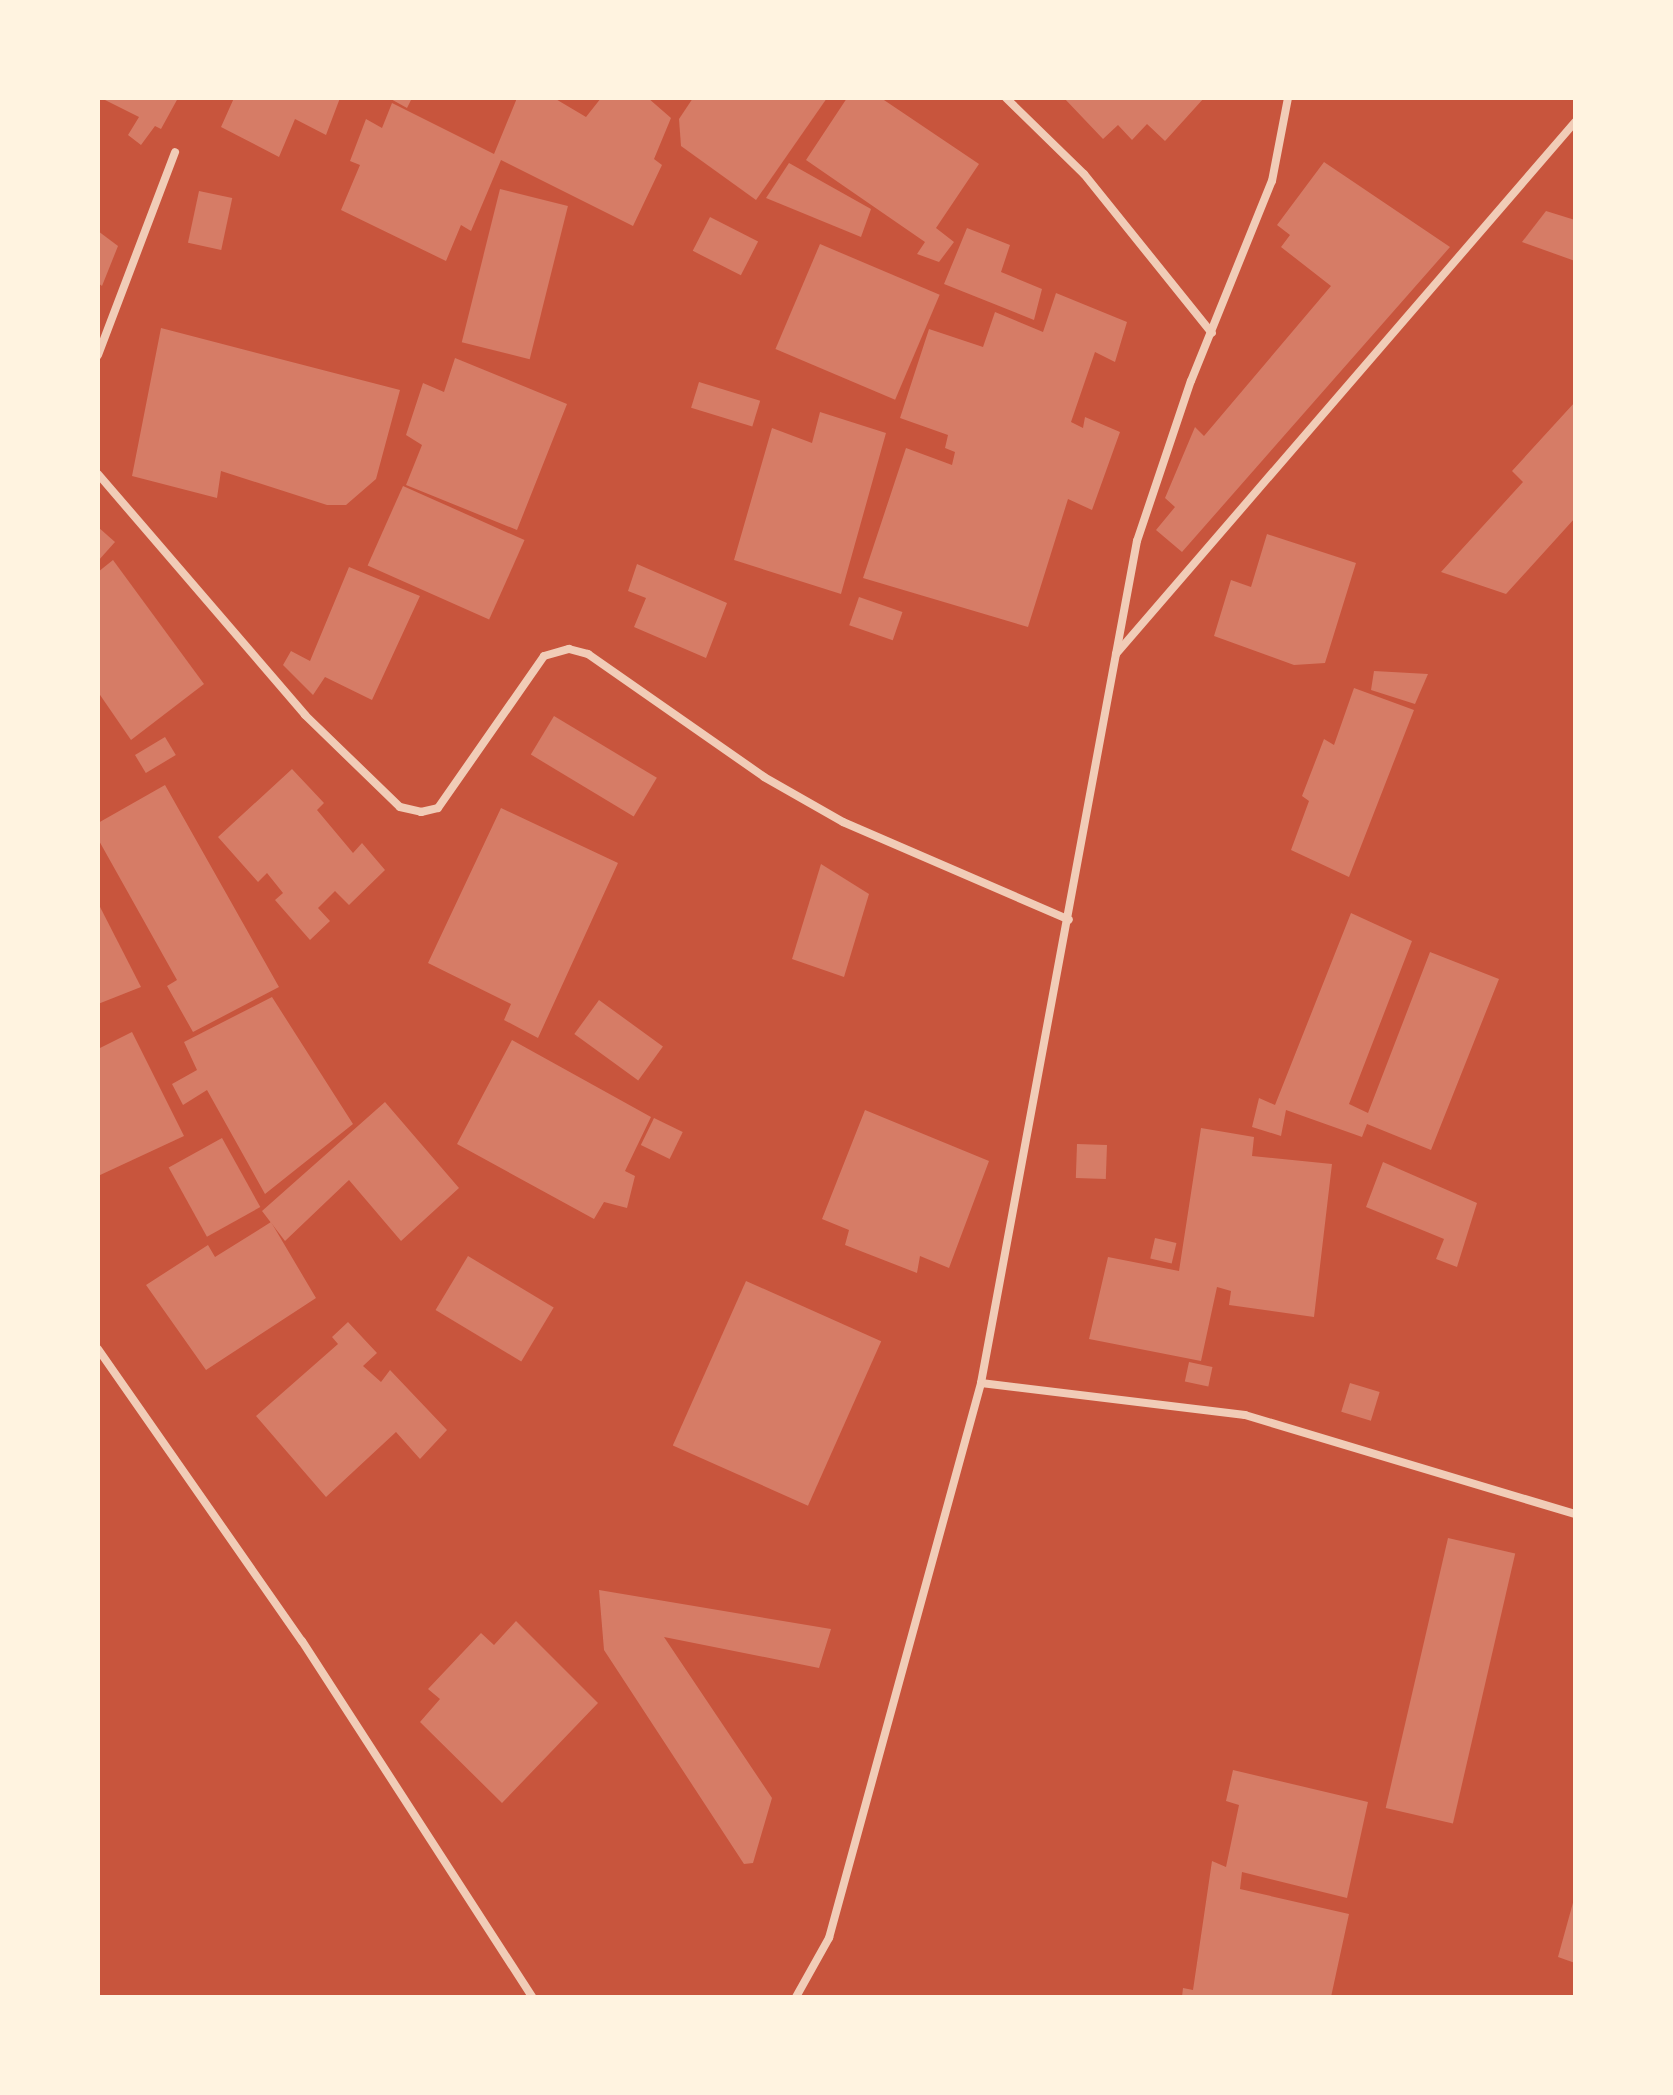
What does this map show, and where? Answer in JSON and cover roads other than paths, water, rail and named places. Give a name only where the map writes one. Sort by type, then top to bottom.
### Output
[{"type":"street","points":[[1006,98],[1084,174],[1212,333]]},
{"type":"street","points":[[796,1997],[829,1938],[981,1383],[1137,541],[1212,333],[1272,181],[1288,98]]},
{"type":"street","points":[[1116,654],[1575,122]]},
{"type":"street","points":[[98,355],[175,152]]},
{"type":"street","points":[[98,474],[305,715],[400,807],[421,812],[438,808],[544,656],[569,649],[588,654],[764,777],[843,822],[1069,920]]},
{"type":"street","points":[[98,1349],[302,1641],[532,1997]]},
{"type":"street","points":[[981,1383],[1245,1415],[1575,1514]]}]
